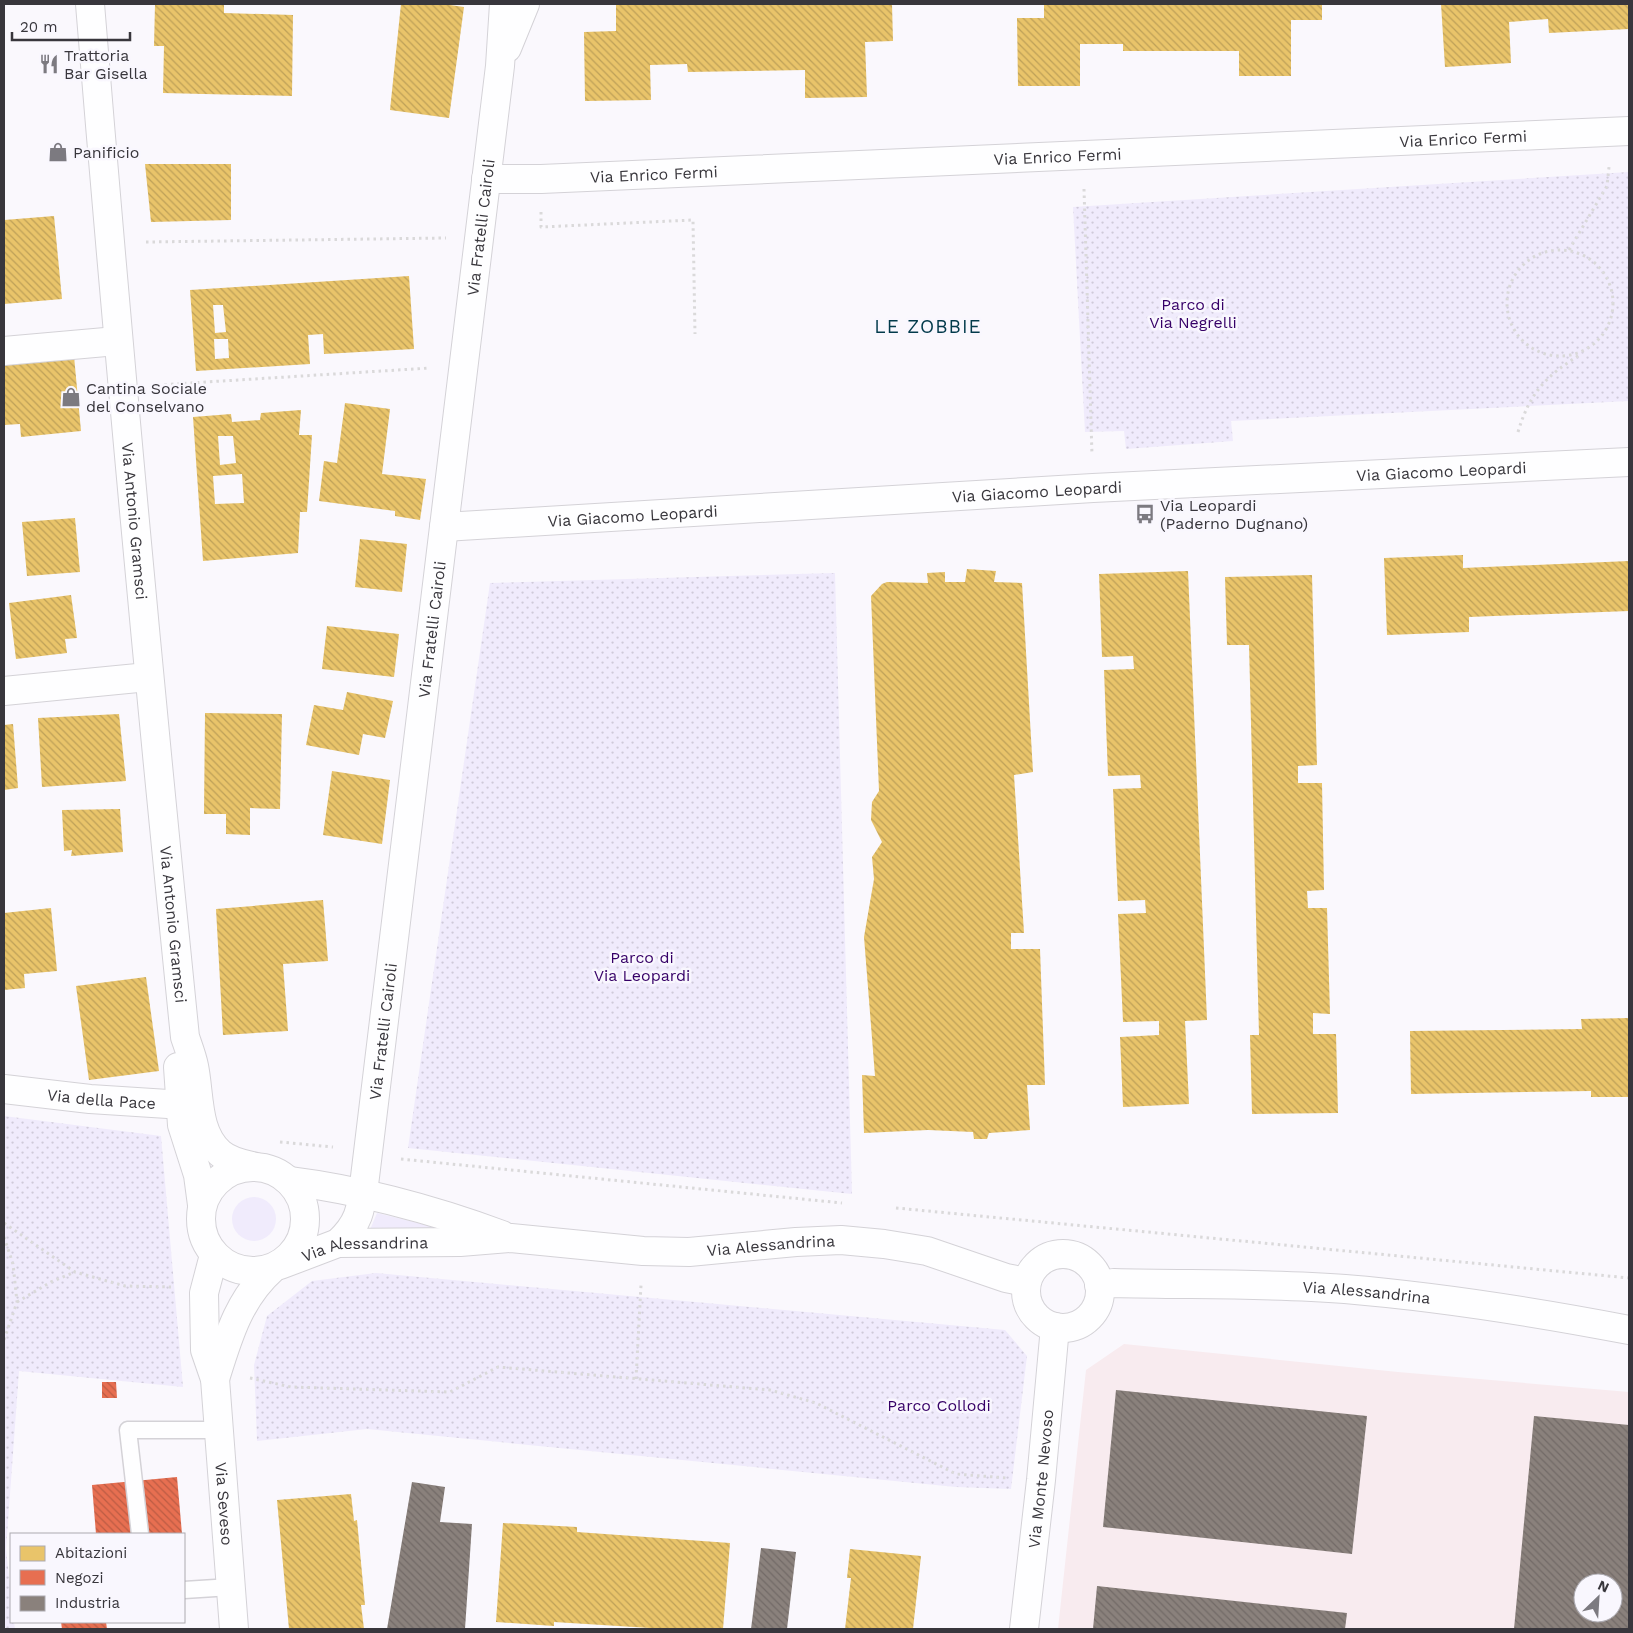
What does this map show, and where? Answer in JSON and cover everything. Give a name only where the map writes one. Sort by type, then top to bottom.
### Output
[{"type":"street","name":"Via Antonio Gramsci","points":[[90,4],[117,340],[148,678],[185,1036],[194,1066],[190,1106],[182,1125],[202,1190],[202,1205]]},
{"type":"street","name":"Via Fratelli Cairoli","points":[[338,1244],[352,1230],[360,1214],[363,1194],[500,66],[504,4]]},
{"type":"street","name":"Via Fratelli Cairoli","points":[[500,66],[525,4]]},
{"type":"street","name":"Via Enrico Fermi","points":[[486,179],[541,179],[1621,131]]},
{"type":"street","points":[[4,351],[117,340]]},
{"type":"street","name":"Via Giacomo Leopardi","points":[[444,526],[1093,488],[1629,462]]},
{"type":"street","points":[[4,691],[148,678]]},
{"type":"street","name":"Via della Pace","points":[[4,1088],[90,1099],[190,1106]]},
{"type":"street","name":"Via Antonio Gramsci","points":[[190,1106],[221,1154],[235,1162],[256,1167]]},
{"type":"street","points":[[256,1167],[274,1171],[288,1181],[299,1194],[304,1209],[305,1225],[301,1241],[292,1254],[276,1266],[258,1272],[242,1270],[227,1265],[214,1255],[204,1240],[200,1223],[202,1205],[210,1190],[222,1177],[238,1169],[256,1167]]},
{"type":"street","name":"Via Alessandrina","points":[[288,1181],[324,1185],[363,1194],[462,1220],[511,1238]]},
{"type":"street","name":"Via Alessandrina","points":[[276,1266],[338,1244],[460,1242],[511,1238],[643,1251],[689,1252],[796,1242],[841,1240],[927,1251],[1006,1278],[1026,1282]]},
{"type":"street","name":"Via Seveso","points":[[214,1255],[204,1293],[205,1350],[215,1379],[234,1629]]},
{"type":"street","points":[[1052,1255],[1076,1256],[1087,1263],[1095,1273],[1100,1285],[1100,1297],[1096,1309],[1088,1318],[1067,1328],[1055,1327],[1034,1316],[1025,1294],[1026,1282],[1031,1271],[1040,1261],[1052,1255]]},
{"type":"street","name":"Via Seveso","points":[[215,1379],[230,1331],[240,1308],[259,1280],[276,1266]]},
{"type":"street","name":"Via Alessandrina","points":[[1100,1285],[1114,1283],[1252,1285],[1352,1290],[1475,1303],[1629,1330]]},
{"type":"street","name":"Via Monte Nevoso","points":[[1024,1629],[1041,1480],[1055,1327]]},
{"type":"lane","points":[[140,1533],[128,1430],[218,1430]]},
{"type":"lane","points":[[185,1590],[231,1587]]},
{"type":"path","points":[[1568,250],[1582,230],[1606,186],[1621,131]]},
{"type":"path","points":[[1083,156],[1093,488]]},
{"type":"path","points":[[541,179],[541,226],[693,220],[695,334]]},
{"type":"path","points":[[146,242],[479,238]]},
{"type":"path","points":[[1516,468],[1515,445],[1529,403],[1554,371],[1587,350],[1602,337],[1612,318],[1613,298],[1602,270],[1587,258],[1568,250],[1550,251],[1533,257],[1519,268],[1508,288],[1506,305],[1509,322],[1518,337],[1542,354],[1570,356],[1587,350]]},
{"type":"path","points":[[158,385],[463,367]]},
{"type":"path","points":[[271,1141],[368,1151],[393,1159],[847,1204]]},
{"type":"path","points":[[887,1208],[1629,1278]]},
{"type":"path","points":[[4,1223],[75,1272],[125,1286],[169,1286],[204,1293]]},
{"type":"path","points":[[4,1237],[13,1264],[18,1302],[4,1340]]},
{"type":"path","points":[[636,1379],[643,1251]]},
{"type":"path","points":[[18,1302],[51,1282],[75,1272]]},
{"type":"path","points":[[248,1370],[249,1378],[291,1387],[450,1392],[498,1367],[770,1390],[816,1403],[956,1474],[1041,1480]]},
{"type":"shaded area","points":[[1124,1344],[1398,1372],[1629,1392],[1629,1629],[1058,1629],[1086,1370]]},
{"type":"green space","name":"Parco di Via Negrelli","points":[[1629,172],[1629,401],[1231,421],[1233,441],[1126,449],[1124,431],[1085,432],[1073,207]]},
{"type":"green space","name":"Parco di Via Leopardi","points":[[835,573],[852,1194],[408,1148],[490,583]]},
{"type":"green space","points":[[4,1116],[161,1136],[183,1387],[19,1371],[6,1549],[10,1586],[10,1623],[14,1623],[15,1629],[4,1629]]},
{"type":"green space","points":[[254,1197],[266,1201],[272,1207],[276,1219],[272,1231],[266,1237],[254,1241],[242,1237],[236,1231],[232,1219],[236,1207],[242,1201]]},
{"type":"green space","points":[[377,1213],[443,1229],[369,1232]]},
{"type":"green space","name":"Parco Collodi","points":[[376,1273],[1005,1330],[1027,1356],[1011,1489],[956,1487],[367,1429],[257,1441],[254,1365],[267,1316],[312,1281]]},
{"type":"building: Abitazioni","points":[[155,4],[224,4],[224,13],[293,15],[292,96],[163,93],[164,46],[154,46]]},
{"type":"building: Abitazioni","points":[[401,4],[443,4],[464,7],[449,118],[390,110]]},
{"type":"building: Abitazioni","points":[[616,4],[892,4],[893,41],[865,42],[867,97],[805,98],[805,70],[688,72],[687,64],[650,65],[651,100],[585,101],[584,32],[616,31]]},
{"type":"building: Abitazioni","points":[[1044,4],[1322,4],[1322,20],[1291,20],[1291,76],[1239,76],[1239,51],[1123,51],[1123,44],[1080,44],[1080,86],[1018,86],[1017,18],[1044,18]]},
{"type":"building: Abitazioni","points":[[1441,4],[1629,4],[1629,29],[1549,33],[1548,19],[1509,22],[1511,63],[1445,67]]},
{"type":"building: Abitazioni","points":[[145,164],[231,164],[231,220],[151,222]]},
{"type":"building: Abitazioni","points":[[54,216],[62,299],[4,304],[4,220]]},
{"type":"building: Abitazioni","points":[[409,276],[414,349],[324,354],[323,334],[308,335],[310,364],[196,371],[190,290]],"holes":[[[213,305],[223,305],[226,332],[215,333]],[[214,339],[228,339],[229,358],[215,359]]]},
{"type":"building: Abitazioni","points":[[74,356],[81,431],[21,437],[20,424],[4,425],[4,363]]},
{"type":"building: Abitazioni","points":[[345,403],[390,409],[382,474],[426,479],[420,520],[395,516],[395,511],[319,501],[324,461],[337,463]]},
{"type":"building: Abitazioni","points":[[301,410],[299,435],[312,435],[307,512],[300,512],[298,553],[203,561],[193,417],[231,414],[232,422],[260,420],[261,413]],"holes":[[[218,436],[233,436],[236,463],[220,465]],[[242,474],[244,503],[215,504],[213,476]]]},
{"type":"building: Abitazioni","points":[[75,518],[80,572],[27,576],[22,522]]},
{"type":"building: Abitazioni","points":[[360,539],[407,544],[402,592],[355,587]]},
{"type":"building: Abitazioni","points":[[1463,555],[1463,568],[1629,561],[1629,611],[1469,617],[1469,632],[1387,635],[1384,558]]},
{"type":"building: Abitazioni","points":[[967,569],[996,571],[994,582],[1022,583],[1033,772],[1014,775],[1024,933],[1011,933],[1011,949],[1040,949],[1045,1085],[1027,1085],[1030,1130],[989,1133],[987,1139],[974,1139],[973,1132],[928,1130],[864,1133],[862,1075],[875,1076],[864,937],[874,879],[872,857],[882,842],[871,820],[872,802],[879,791],[871,596],[882,584],[887,582],[928,583],[927,573],[945,572],[945,582],[965,582]]},
{"type":"building: Abitazioni","points":[[1188,571],[1207,1020],[1185,1021],[1189,1104],[1123,1107],[1120,1037],[1159,1035],[1159,1021],[1123,1022],[1118,914],[1146,913],[1145,900],[1118,901],[1113,789],[1141,788],[1140,775],[1108,776],[1104,670],[1134,669],[1133,656],[1102,657],[1099,574]]},
{"type":"building: Abitazioni","points":[[1312,575],[1317,765],[1298,766],[1298,783],[1322,783],[1324,890],[1307,891],[1308,908],[1327,908],[1330,1014],[1313,1013],[1313,1034],[1336,1034],[1338,1113],[1252,1114],[1250,1035],[1259,1035],[1249,645],[1227,645],[1225,577]]},
{"type":"building: Abitazioni","points":[[71,595],[77,638],[65,639],[67,653],[16,659],[9,603]]},
{"type":"building: Abitazioni","points":[[327,626],[399,634],[394,677],[322,669]]},
{"type":"building: Abitazioni","points":[[347,692],[393,701],[385,738],[363,734],[359,755],[306,745],[314,705],[343,710]]},
{"type":"building: Abitazioni","points":[[205,713],[282,714],[280,809],[250,808],[250,835],[226,834],[226,814],[204,814]]},
{"type":"building: Abitazioni","points":[[119,714],[126,781],[42,787],[38,718]]},
{"type":"building: Abitazioni","points":[[13,724],[18,788],[4,790],[4,725]]},
{"type":"building: Abitazioni","points":[[332,771],[390,780],[382,844],[323,835]]},
{"type":"building: Abitazioni","points":[[120,809],[123,852],[71,856],[72,850],[64,851],[62,810]]},
{"type":"building: Abitazioni","points":[[323,900],[328,961],[283,964],[288,1031],[223,1035],[216,909]]},
{"type":"building: Abitazioni","points":[[51,908],[57,971],[24,974],[25,988],[4,990],[4,913]]},
{"type":"building: Abitazioni","points":[[146,977],[159,1071],[89,1080],[76,986]]},
{"type":"building: Abitazioni","points":[[1629,1018],[1629,1097],[1591,1097],[1591,1091],[1411,1094],[1410,1031],[1582,1029],[1581,1019]]},
{"type":"building: Abitazioni","points":[[351,1494],[354,1521],[357,1520],[365,1605],[361,1605],[364,1629],[289,1629],[277,1500]]},
{"type":"building: Abitazioni","points":[[503,1523],[577,1527],[577,1532],[730,1543],[723,1629],[666,1629],[554,1622],[554,1626],[496,1622]]},
{"type":"building: Abitazioni","points":[[850,1549],[921,1556],[913,1629],[845,1629],[851,1578],[847,1578]]},
{"type":"building: Negozi","points":[[102,1382],[116,1382],[117,1398],[102,1398]]},
{"type":"building: Negozi","points":[[177,1477],[182,1533],[96,1533],[92,1485]]},
{"type":"building: Negozi","points":[[61,1623],[106,1623],[107,1629],[62,1629]]},
{"type":"building: Industria","points":[[1116,1390],[1367,1416],[1352,1554],[1103,1527]]},
{"type":"building: Industria","points":[[1534,1416],[1629,1425],[1629,1629],[1514,1629]]},
{"type":"building: Industria","points":[[412,1482],[445,1487],[440,1522],[472,1524],[465,1629],[387,1629]]},
{"type":"building: Industria","points":[[761,1548],[796,1552],[787,1629],[751,1629]]},
{"type":"building: Industria","points":[[1097,1586],[1347,1613],[1345,1629],[1093,1629]]},
{"type":"place","name":"Trattoria Bar Gisella","points":[[49,64]]},
{"type":"place","name":"Panificio","points":[[58,152]]},
{"type":"place","name":"Cantina Sociale del Conselvano","points":[[71,397]]},
{"type":"place","name":"Via Leopardi (Paderno Dugnano)","points":[[1145,514]]},
{"type":"district","name":"LE ZOBBIE","points":[[928,326]]}]
